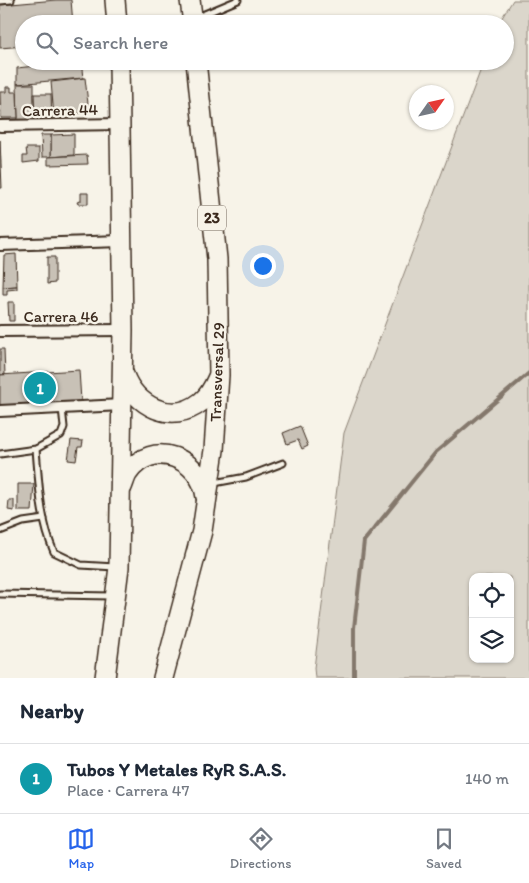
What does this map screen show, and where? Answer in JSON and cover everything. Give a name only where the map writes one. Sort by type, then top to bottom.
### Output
[{"type":"highway","points":[[116,0],[117,15]]},
{"type":"highway","points":[[105,678],[119,567],[121,489],[123,330],[119,70]]},
{"type":"highway","name":"Transversal 29","points":[[163,678],[202,531],[208,494],[219,375],[217,259],[197,70]]},
{"type":"highway","points":[[123,372],[128,388],[139,400],[153,409],[169,412],[186,410],[200,403],[212,390],[219,375]]},
{"type":"highway","points":[[121,489],[128,472],[142,460],[160,455],[179,458],[195,468],[205,484],[208,494]]},
{"type":"street","name":"Carrera 44","points":[[0,126],[120,124]]},
{"type":"street","points":[[0,245],[121,241]]},
{"type":"street","name":"Carrera 46","points":[[0,331],[123,330]]},
{"type":"street","points":[[0,411],[122,405]]},
{"type":"lane","points":[[0,1],[10,0]]},
{"type":"lane","points":[[192,14],[238,0]]},
{"type":"lane","points":[[0,454],[36,449],[62,435],[64,427],[62,408]]},
{"type":"lane","points":[[36,449],[44,519],[54,552],[80,565],[119,567]]},
{"type":"lane","points":[[208,494],[284,463]]},
{"type":"lane","points":[[0,531],[23,522],[44,519]]},
{"type":"lane","points":[[0,594],[116,596]]},
{"type":"shaded area","points":[[513,0],[529,0],[529,678],[315,678],[314,668],[344,433],[481,70],[514,70],[514,15],[504,15]]},
{"type":"building","points":[[71,0],[72,15],[15,15],[15,47],[0,48],[0,5]]},
{"type":"building","points":[[17,70],[82,70],[83,78],[17,84]]},
{"type":"building","points":[[85,78],[89,112],[54,116],[51,82]]},
{"type":"building","points":[[17,84],[34,84],[34,120],[18,121]]},
{"type":"building","points":[[6,87],[11,87],[11,92],[17,92],[18,118],[1,118],[0,92],[6,92]]},
{"type":"building","points":[[34,94],[51,94],[52,122],[44,123],[44,119],[35,119]]},
{"type":"building","points":[[74,134],[74,155],[51,157],[51,135]]},
{"type":"building","points":[[41,135],[51,135],[51,157],[42,157]]},
{"type":"building","points":[[0,140],[2,188],[0,188]]},
{"type":"building","points":[[26,148],[39,148],[39,161],[23,163],[23,156],[27,156]]},
{"type":"building","points":[[87,155],[88,164],[48,165],[48,157]]},
{"type":"building","points":[[81,193],[88,193],[88,204],[78,204],[77,202],[81,201]]},
{"type":"building","points":[[16,254],[17,286],[3,287],[4,255]]},
{"type":"building","points":[[47,257],[55,257],[55,283],[47,284]]},
{"type":"building","points":[[17,286],[17,289],[7,290],[7,295],[3,295],[3,287]]},
{"type":"building","points":[[8,302],[14,302],[14,321],[9,321]]},
{"type":"building","points":[[0,349],[4,349],[5,375],[0,375]]},
{"type":"building","points":[[79,370],[81,401],[0,406],[0,375]]},
{"type":"building","points":[[300,426],[308,446],[302,449],[298,440],[287,444],[283,433]]},
{"type":"building","points":[[71,440],[83,441],[82,447],[78,447],[76,461],[68,460]]},
{"type":"building","points":[[18,484],[34,484],[32,511],[18,511]]},
{"type":"building","points":[[9,500],[14,500],[14,511],[8,510]]},
{"type":"waterway","points":[[354,678],[354,628],[364,541],[436,452],[529,373]]},
{"type":"place","name":"Tubos Y Metales RyR S.A.S.","points":[[40,388]]}]
